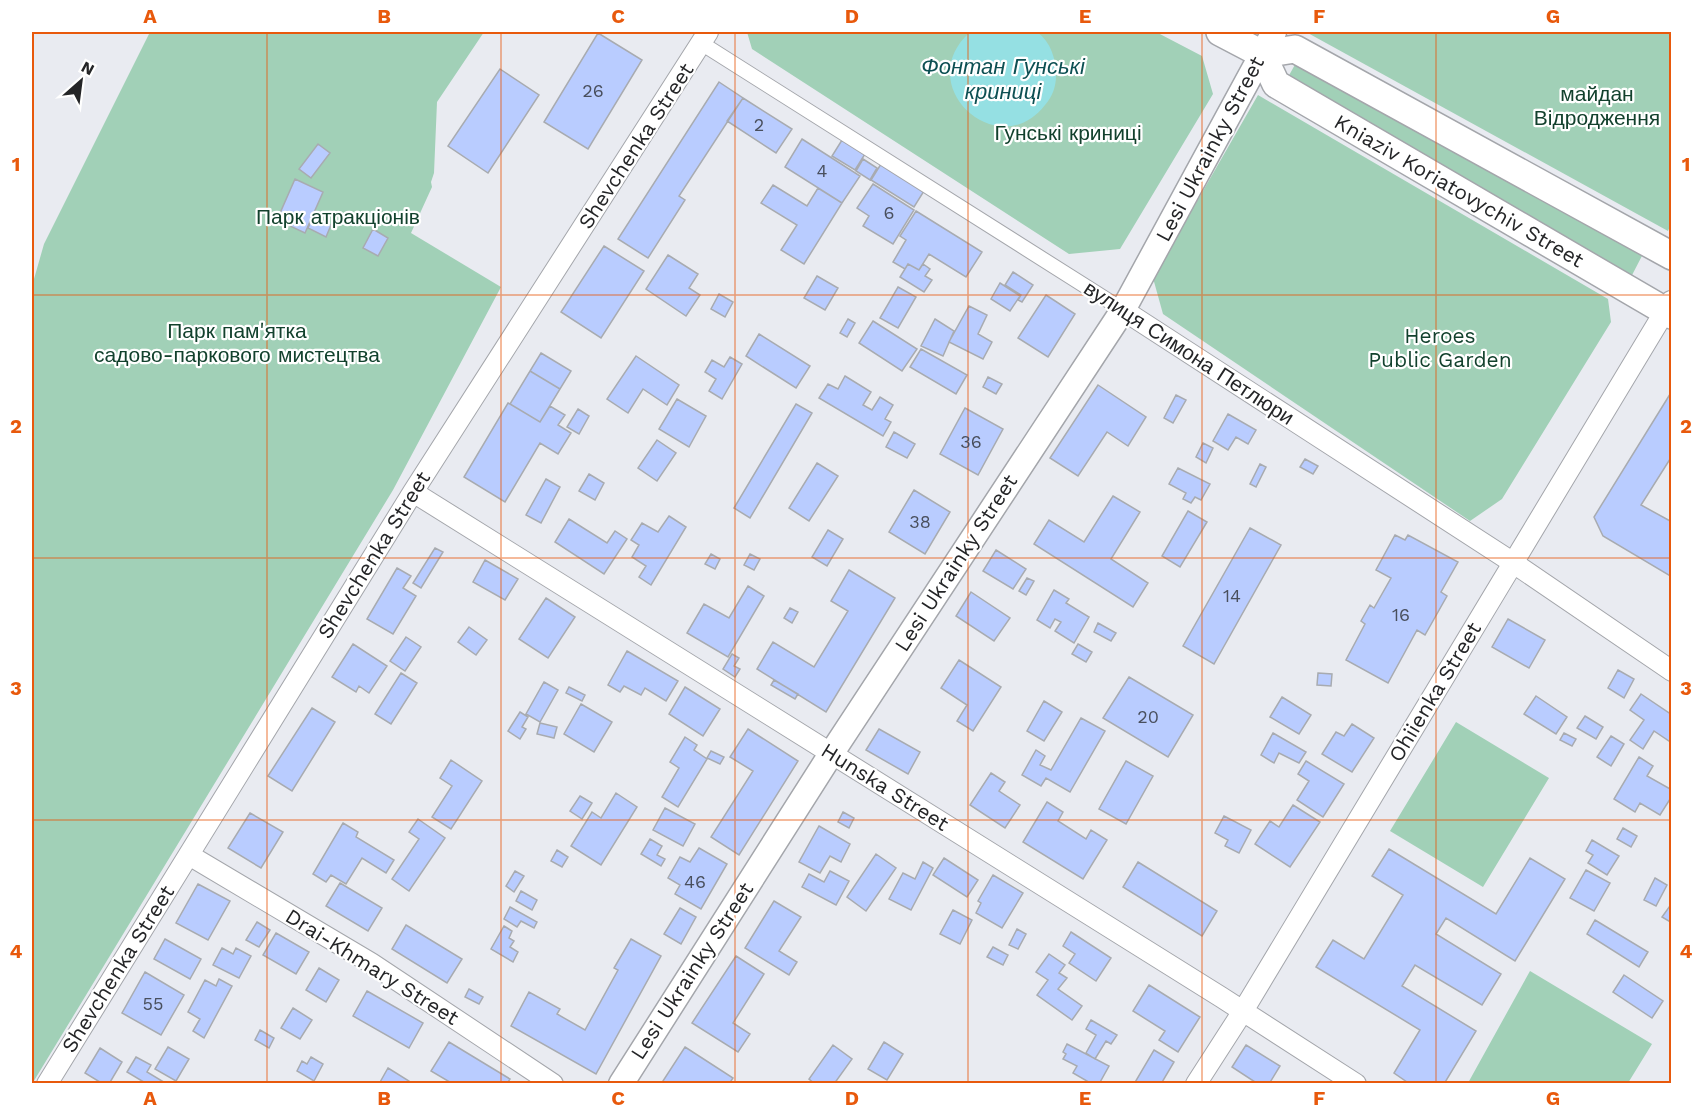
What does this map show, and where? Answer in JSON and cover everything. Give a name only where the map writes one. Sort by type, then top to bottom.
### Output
[{"type":"main road","points":[[1220,32],[1268,43]]},
{"type":"main road","name":"Kniaziv Koriatovychiv Street","points":[[1669,308],[1276,84],[1268,43],[1295,49],[1671,256]]},
{"type":"street","name":"вулиця Симона Петлюри","points":[[705,37],[1512,562],[1671,671]]},
{"type":"street","name":"Shevchenka Street","points":[[47,1083],[413,492],[705,37]]},
{"type":"street","name":"Lesi Ukrainky Street","points":[[621,1083],[831,754],[1123,309],[1268,43]]},
{"type":"street","name":"Ohiienka Street","points":[[1196,1083],[1243,1011],[1512,562],[1669,308]]},
{"type":"street","name":"Hunska Street","points":[[413,492],[1356,1083]]},
{"type":"street","name":"Drai-Khmary Street","points":[[189,855],[371,963],[553,1083]]},
{"type":"green space","name":"Парк пам'ятка садово-паркового мистецтва","points":[[150,32],[484,32],[437,102],[432,187],[411,233],[501,287],[393,490],[32,1084],[32,286],[44,244]]},
{"type":"green space","name":"Гунські криниці","points":[[747,32],[1156,32],[1202,56],[1213,94],[1120,249],[1069,254],[752,49]]},
{"type":"green space","name":"майдан Відродження","points":[[1306,32],[1671,32],[1671,224],[1668,231]]},
{"type":"green space","points":[[1297,61],[1644,252],[1630,279],[1287,79]]},
{"type":"green space","name":"Heroes Public Garden","points":[[1258,95],[1608,299],[1611,322],[1502,499],[1470,521],[1163,314],[1153,278]]},
{"type":"green space","points":[[1456,722],[1549,778],[1483,887],[1390,831]]},
{"type":"green space","points":[[1530,971],[1652,1044],[1628,1083],[1468,1083]]},
{"type":"water","name":"Фонтан Гунські криниці","points":[[970,32],[1037,32],[1049,46],[1055,63],[1056,76],[1052,95],[1045,105],[1026,121],[1005,126],[985,123],[968,111],[955,95],[950,75],[954,53]]},
{"type":"building","points":[[598,33],[642,60],[588,149],[544,122]]},
{"type":"building","points":[[500,69],[539,95],[488,173],[448,146]]},
{"type":"building","points":[[719,82],[743,98],[679,196],[685,200],[648,258],[618,239]]},
{"type":"building","points":[[743,98],[792,129],[776,153],[727,121]]},
{"type":"building","points":[[802,139],[860,176],[842,203],[785,167]]},
{"type":"building","points":[[842,140],[865,154],[855,170],[832,156]]},
{"type":"building","points":[[318,144],[330,153],[311,178],[299,169]]},
{"type":"building","points":[[863,159],[877,168],[870,180],[856,171]]},
{"type":"building","points":[[881,164],[924,191],[914,207],[871,180]]},
{"type":"building","points":[[295,179],[323,192],[305,233],[277,220]]},
{"type":"building","points":[[873,184],[914,210],[893,244],[863,226],[869,216],[857,208]]},
{"type":"building","points":[[773,185],[807,206],[818,188],[842,203],[804,264],[781,250],[797,225],[761,203]]},
{"type":"building","points":[[916,211],[982,252],[966,277],[929,254],[919,270],[908,264],[905,269],[893,262],[906,240],[900,236]]},
{"type":"building","points":[[313,217],[331,225],[326,237],[308,228]]},
{"type":"building","points":[[373,229],[388,238],[378,256],[363,248]]},
{"type":"building","points":[[604,246],[644,271],[601,338],[561,312]]},
{"type":"building","points":[[668,255],[698,274],[689,288],[700,295],[686,316],[646,289]]},
{"type":"building","points":[[908,264],[919,270],[923,264],[930,269],[925,276],[932,280],[924,292],[900,277]]},
{"type":"building","points":[[1013,272],[1033,285],[1022,302],[1018,300],[1021,295],[1005,285]]},
{"type":"building","points":[[817,276],[838,288],[825,310],[804,298]]},
{"type":"building","points":[[1000,283],[1020,296],[1010,311],[991,299]]},
{"type":"building","points":[[898,287],[916,297],[898,328],[880,318]]},
{"type":"building","points":[[719,294],[733,302],[725,317],[711,309]]},
{"type":"building","points":[[1046,295],[1075,314],[1048,357],[1018,338]]},
{"type":"building","points":[[969,306],[987,315],[978,334],[992,342],[983,359],[949,342]]},
{"type":"building","points":[[848,319],[855,323],[847,337],[840,333]]},
{"type":"building","points":[[935,319],[954,331],[943,356],[921,346]]},
{"type":"building","points":[[873,321],[917,349],[902,371],[859,343]]},
{"type":"building","points":[[759,334],[810,366],[796,388],[746,356]]},
{"type":"building","points":[[921,349],[967,375],[956,394],[910,367]]},
{"type":"building","points":[[541,353],[571,371],[560,389],[530,371]]},
{"type":"building","points":[[636,356],[679,385],[667,405],[643,389],[628,413],[607,399]]},
{"type":"building","points":[[730,357],[742,364],[722,399],[709,391],[716,379],[705,372],[712,360],[724,367]]},
{"type":"building","points":[[530,371],[560,389],[540,422],[510,404]]},
{"type":"building","points":[[845,376],[871,392],[863,405],[872,410],[880,397],[893,405],[885,419],[891,422],[883,436],[819,398],[828,384],[838,389]]},
{"type":"building","points":[[988,377],[1002,384],[996,394],[983,387]]},
{"type":"building","points":[[1098,385],[1146,417],[1128,446],[1107,432],[1078,476],[1050,458]]},
{"type":"building","points":[[1672,391],[1672,456],[1641,505],[1672,522],[1672,577],[1603,536],[1594,517]]},
{"type":"building","points":[[1176,395],[1186,400],[1173,423],[1164,418]]},
{"type":"building","points":[[677,399],[706,416],[689,447],[659,429]]},
{"type":"building","points":[[508,403],[540,422],[550,406],[565,415],[558,425],[571,433],[558,454],[540,443],[505,502],[464,477]]},
{"type":"building","points":[[796,404],[812,413],[750,518],[734,508]]},
{"type":"building","points":[[965,408],[1003,429],[978,475],[940,454]]},
{"type":"building","points":[[578,409],[589,416],[579,434],[567,427]]},
{"type":"building","points":[[1228,414],[1256,430],[1248,444],[1236,437],[1228,450],[1213,441]]},
{"type":"building","points":[[894,432],[915,444],[907,458],[886,447]]},
{"type":"building","points":[[657,440],[676,453],[657,481],[638,468]]},
{"type":"building","points":[[1203,443],[1213,448],[1206,463],[1196,457]]},
{"type":"building","points":[[1305,459],[1318,466],[1313,474],[1300,467]]},
{"type":"building","points":[[817,463],[838,476],[809,521],[789,508]]},
{"type":"building","points":[[1260,464],[1266,467],[1256,487],[1250,484]]},
{"type":"building","points":[[1178,468],[1210,484],[1201,500],[1195,497],[1191,503],[1183,499],[1186,493],[1169,484]]},
{"type":"building","points":[[589,474],[604,483],[595,500],[579,491]]},
{"type":"building","points":[[546,479],[560,487],[541,523],[526,515]]},
{"type":"building","points":[[914,490],[950,512],[925,554],[889,532]]},
{"type":"building","points":[[1113,496],[1140,512],[1111,559],[1148,583],[1133,607],[1034,544],[1049,520],[1084,542]]},
{"type":"building","points":[[1188,511],[1207,522],[1180,567],[1162,556]]},
{"type":"building","points":[[669,516],[686,527],[651,585],[639,577],[646,566],[632,557],[639,545],[631,540],[642,523],[658,532]]},
{"type":"building","points":[[569,519],[607,543],[615,531],[627,539],[604,574],[555,542]]},
{"type":"building","points":[[1250,528],[1281,545],[1214,664],[1183,646]]},
{"type":"building","points":[[828,530],[843,539],[827,566],[812,557]]},
{"type":"building","points":[[1395,535],[1405,540],[1408,535],[1458,562],[1441,592],[1447,596],[1425,635],[1417,630],[1388,683],[1346,660],[1365,624],[1361,621],[1370,605],[1374,608],[1391,578],[1376,570]]},
{"type":"building","points":[[435,548],[443,552],[421,588],[413,583]]},
{"type":"building","points":[[996,550],[1026,569],[1013,589],[983,571]]},
{"type":"building","points":[[711,554],[720,559],[715,569],[705,564]]},
{"type":"building","points":[[750,554],[760,559],[754,570],[744,565]]},
{"type":"building","points":[[485,560],[518,579],[505,600],[473,582]]},
{"type":"building","points":[[397,568],[411,576],[403,588],[416,596],[393,634],[367,619]]},
{"type":"building","points":[[849,570],[895,598],[826,712],[757,669],[773,642],[814,667],[848,611],[831,601]]},
{"type":"building","points":[[1027,578],[1034,581],[1026,595],[1019,591]]},
{"type":"building","points":[[748,586],[764,596],[728,657],[687,633],[704,604],[729,618]]},
{"type":"building","points":[[1054,590],[1069,599],[1066,603],[1089,617],[1074,643],[1055,631],[1061,622],[1055,619],[1050,628],[1037,620]]},
{"type":"building","points":[[971,592],[1010,618],[994,641],[956,616]]},
{"type":"building","points":[[546,598],[575,617],[548,658],[519,639]]},
{"type":"building","points":[[790,608],[798,612],[792,623],[784,618]]},
{"type":"building","points":[[1508,619],[1545,640],[1529,668],[1492,647]]},
{"type":"building","points":[[1098,623],[1116,633],[1111,641],[1094,632]]},
{"type":"building","points":[[469,627],[487,640],[476,655],[458,642]]},
{"type":"building","points":[[406,637],[421,647],[405,671],[390,661]]},
{"type":"building","points":[[353,644],[387,666],[369,693],[359,686],[356,692],[332,677]]},
{"type":"building","points":[[1078,644],[1092,652],[1086,662],[1072,654]]},
{"type":"building","points":[[627,651],[678,681],[666,701],[645,688],[641,695],[624,686],[620,692],[608,685]]},
{"type":"building","points":[[732,654],[739,658],[734,666],[740,669],[735,677],[723,669]]},
{"type":"building","points":[[959,660],[1001,687],[973,731],[957,721],[967,705],[941,688]]},
{"type":"building","points":[[1618,670],[1634,679],[1624,698],[1608,688]]},
{"type":"building","points":[[401,673],[417,683],[391,724],[375,714]]},
{"type":"building","points":[[1318,673],[1332,674],[1331,686],[1317,685]]},
{"type":"building","points":[[1129,677],[1193,715],[1168,757],[1103,718]]},
{"type":"building","points":[[774,680],[798,694],[795,699],[771,685]]},
{"type":"building","points":[[544,682],[558,690],[540,722],[526,714]]},
{"type":"building","points":[[569,687],[585,695],[582,701],[566,693]]},
{"type":"building","points":[[685,687],[720,709],[703,736],[669,714]]},
{"type":"building","points":[[1641,694],[1672,715],[1672,743],[1654,731],[1643,749],[1630,740],[1644,720],[1630,710]]},
{"type":"building","points":[[1536,696],[1567,717],[1556,734],[1524,714]]},
{"type":"building","points":[[1282,697],[1311,715],[1299,734],[1270,717]]},
{"type":"building","points":[[1044,701],[1062,712],[1044,741],[1027,731]]},
{"type":"building","points":[[581,704],[612,722],[594,752],[564,734]]},
{"type":"building","points":[[312,708],[335,722],[292,791],[268,776]]},
{"type":"building","points":[[520,712],[528,717],[522,727],[526,729],[520,739],[508,731]]},
{"type":"building","points":[[1585,716],[1603,727],[1596,739],[1577,728]]},
{"type":"building","points":[[1081,718],[1105,731],[1070,792],[1046,778],[1041,786],[1022,775],[1036,750],[1045,756],[1040,765],[1051,770]]},
{"type":"building","points":[[540,723],[557,727],[554,738],[537,734]]},
{"type":"building","points":[[1352,724],[1374,738],[1352,772],[1322,754],[1336,732],[1344,736]]},
{"type":"building","points":[[748,729],[798,761],[739,855],[711,837],[753,771],[730,757]]},
{"type":"building","points":[[879,729],[920,752],[908,774],[866,750]]},
{"type":"building","points":[[1273,733],[1306,752],[1299,763],[1279,753],[1274,763],[1261,755]]},
{"type":"building","points":[[1564,733],[1576,739],[1572,746],[1560,740]]},
{"type":"building","points":[[1611,736],[1624,744],[1611,766],[1597,757]]},
{"type":"building","points":[[685,737],[697,745],[694,750],[707,759],[678,807],[662,797],[679,768],[670,762]]},
{"type":"building","points":[[711,751],[724,757],[720,764],[707,758]]},
{"type":"building","points":[[1639,757],[1653,766],[1647,776],[1672,790],[1672,796],[1660,815],[1640,803],[1635,812],[1614,799]]},
{"type":"building","points":[[451,760],[482,781],[451,829],[432,817],[452,786],[440,778]]},
{"type":"building","points":[[1126,761],[1153,776],[1126,824],[1099,809]]},
{"type":"building","points":[[1306,761],[1344,784],[1323,817],[1297,800],[1309,781],[1298,774]]},
{"type":"building","points":[[991,773],[1005,782],[999,791],[1020,805],[1005,828],[970,805]]},
{"type":"building","points":[[616,793],[637,807],[601,865],[571,846],[592,812],[601,818]]},
{"type":"building","points":[[580,796],[592,803],[582,819],[570,811]]},
{"type":"building","points":[[1047,802],[1063,812],[1058,821],[1086,839],[1091,830],[1107,840],[1083,879],[1023,842]]},
{"type":"building","points":[[1293,805],[1320,822],[1290,867],[1255,844],[1270,821],[1279,827]]},
{"type":"building","points":[[665,808],[695,824],[683,846],[653,830]]},
{"type":"building","points":[[843,812],[854,818],[849,828],[838,822]]},
{"type":"building","points":[[250,813],[283,832],[261,868],[228,848]]},
{"type":"building","points":[[1224,816],[1251,830],[1239,853],[1225,846],[1228,840],[1215,833]]},
{"type":"building","points":[[418,819],[445,838],[409,891],[392,879],[419,839],[409,832]]},
{"type":"building","points":[[343,823],[358,832],[356,837],[394,860],[386,873],[362,858],[346,884],[331,875],[326,882],[313,874]]},
{"type":"building","points":[[819,826],[850,844],[841,862],[830,856],[820,873],[799,862]]},
{"type":"building","points":[[1623,828],[1637,836],[1631,847],[1617,839]]},
{"type":"building","points":[[650,839],[662,846],[657,855],[665,859],[661,866],[641,854]]},
{"type":"building","points":[[1592,840],[1619,856],[1607,875],[1588,863],[1593,855],[1586,851]]},
{"type":"building","points":[[699,848],[727,864],[701,909],[675,894],[680,885],[668,878],[680,857],[690,862]]},
{"type":"building","points":[[1389,849],[1496,914],[1530,858],[1565,879],[1515,961],[1446,918],[1436,934],[1501,974],[1482,1005],[1415,965],[1402,986],[1476,1031],[1444,1084],[1410,1084],[1394,1073],[1420,1030],[1316,967],[1333,940],[1364,959],[1403,895],[1372,876]]},
{"type":"building","points":[[557,850],[568,857],[562,867],[551,861]]},
{"type":"building","points":[[876,854],[896,868],[866,911],[847,897]]},
{"type":"building","points":[[944,858],[978,880],[967,897],[933,875]]},
{"type":"building","points":[[923,862],[933,868],[911,910],[889,899],[903,873],[915,879]]},
{"type":"building","points":[[1138,862],[1217,911],[1202,936],[1123,887]]},
{"type":"building","points":[[1586,870],[1610,883],[1594,911],[1570,898]]},
{"type":"building","points":[[515,871],[524,876],[514,892],[506,886]]},
{"type":"building","points":[[830,871],[849,881],[836,905],[802,887],[809,874],[824,882]]},
{"type":"building","points":[[993,875],[1023,893],[1002,928],[976,913],[981,903],[978,901]]},
{"type":"building","points":[[1655,878],[1667,885],[1656,906],[1644,900]]},
{"type":"building","points":[[340,883],[382,908],[368,931],[326,906]]},
{"type":"building","points":[[198,884],[230,901],[208,940],[176,923]]},
{"type":"building","points":[[521,891],[537,900],[532,910],[516,901]]},
{"type":"building","points":[[774,901],[801,917],[779,951],[797,962],[789,975],[745,948]]},
{"type":"building","points":[[1672,903],[1672,923],[1662,917]]},
{"type":"building","points":[[510,907],[537,922],[534,928],[521,921],[517,927],[504,919]]},
{"type":"building","points":[[680,908],[696,917],[681,944],[664,934]]},
{"type":"building","points":[[953,910],[972,920],[960,944],[940,934]]},
{"type":"building","points":[[1595,920],[1648,952],[1639,967],[1587,934]]},
{"type":"building","points":[[257,922],[270,930],[259,947],[246,940]]},
{"type":"building","points":[[406,925],[462,959],[447,983],[392,949]]},
{"type":"building","points":[[504,926],[512,931],[509,938],[514,941],[510,947],[518,952],[513,962],[491,949]]},
{"type":"building","points":[[1017,929],[1026,934],[1018,949],[1009,945]]},
{"type":"building","points":[[1071,932],[1111,958],[1096,981],[1069,963],[1075,954],[1063,946]]},
{"type":"building","points":[[276,933],[309,952],[296,974],[263,955]]},
{"type":"building","points":[[165,939],[201,959],[190,979],[154,959]]},
{"type":"building","points":[[631,939],[661,956],[596,1074],[511,1026],[529,992],[560,1009],[557,1014],[585,1030],[618,970],[614,968]]},
{"type":"building","points":[[993,947],[1008,955],[1003,965],[987,957]]},
{"type":"building","points":[[222,948],[233,954],[236,948],[251,956],[239,978],[213,965]]},
{"type":"building","points":[[1049,954],[1065,965],[1059,973],[1067,978],[1058,989],[1082,1006],[1072,1020],[1037,995],[1048,980],[1036,972]]},
{"type":"building","points":[[736,956],[764,974],[733,1023],[750,1034],[738,1052],[692,1023]]},
{"type":"building","points":[[319,968],[339,980],[326,1002],[306,990]]},
{"type":"building","points":[[145,972],[184,995],[161,1035],[122,1013]]},
{"type":"building","points":[[1624,975],[1663,1001],[1652,1018],[1613,992]]},
{"type":"building","points":[[219,979],[232,986],[204,1038],[193,1031],[200,1019],[188,1012],[205,980],[216,986]]},
{"type":"building","points":[[1149,985],[1200,1017],[1178,1052],[1159,1040],[1165,1031],[1133,1011]]},
{"type":"building","points":[[469,989],[483,997],[479,1004],[465,997]]},
{"type":"building","points":[[367,991],[423,1023],[409,1048],[353,1016]]},
{"type":"building","points":[[293,1008],[312,1020],[300,1039],[281,1028]]},
{"type":"building","points":[[1091,1020],[1117,1035],[1111,1044],[1106,1041],[1095,1059],[1086,1053],[1096,1035],[1086,1029]]},
{"type":"building","points":[[260,1030],[274,1038],[269,1048],[255,1040]]},
{"type":"building","points":[[449,1042],[510,1079],[507,1084],[453,1084],[431,1071]]},
{"type":"building","points":[[884,1042],[903,1054],[887,1080],[868,1069]]},
{"type":"building","points":[[1067,1044],[1109,1066],[1099,1084],[1092,1084],[1073,1073],[1077,1066],[1063,1059],[1066,1054],[1063,1052]]},
{"type":"building","points":[[833,1045],[852,1059],[834,1084],[815,1084],[809,1079]]},
{"type":"building","points":[[1246,1045],[1280,1066],[1269,1084],[1258,1084],[1232,1067]]},
{"type":"building","points":[[168,1047],[189,1059],[176,1081],[155,1069]]},
{"type":"building","points":[[685,1047],[733,1078],[729,1084],[661,1084]]},
{"type":"building","points":[[100,1048],[122,1062],[109,1084],[103,1084],[85,1073]]},
{"type":"building","points":[[1154,1050],[1174,1062],[1161,1084],[1134,1084]]},
{"type":"building","points":[[136,1057],[151,1065],[147,1072],[167,1084],[147,1084],[127,1072]]},
{"type":"building","points":[[311,1057],[323,1064],[314,1081],[297,1071],[302,1061],[307,1064]]},
{"type":"building","points":[[388,1068],[409,1081],[408,1084],[379,1084]]},
{"type":"park label","name":"Парк атракціонів","points":[[338,217]]}]
